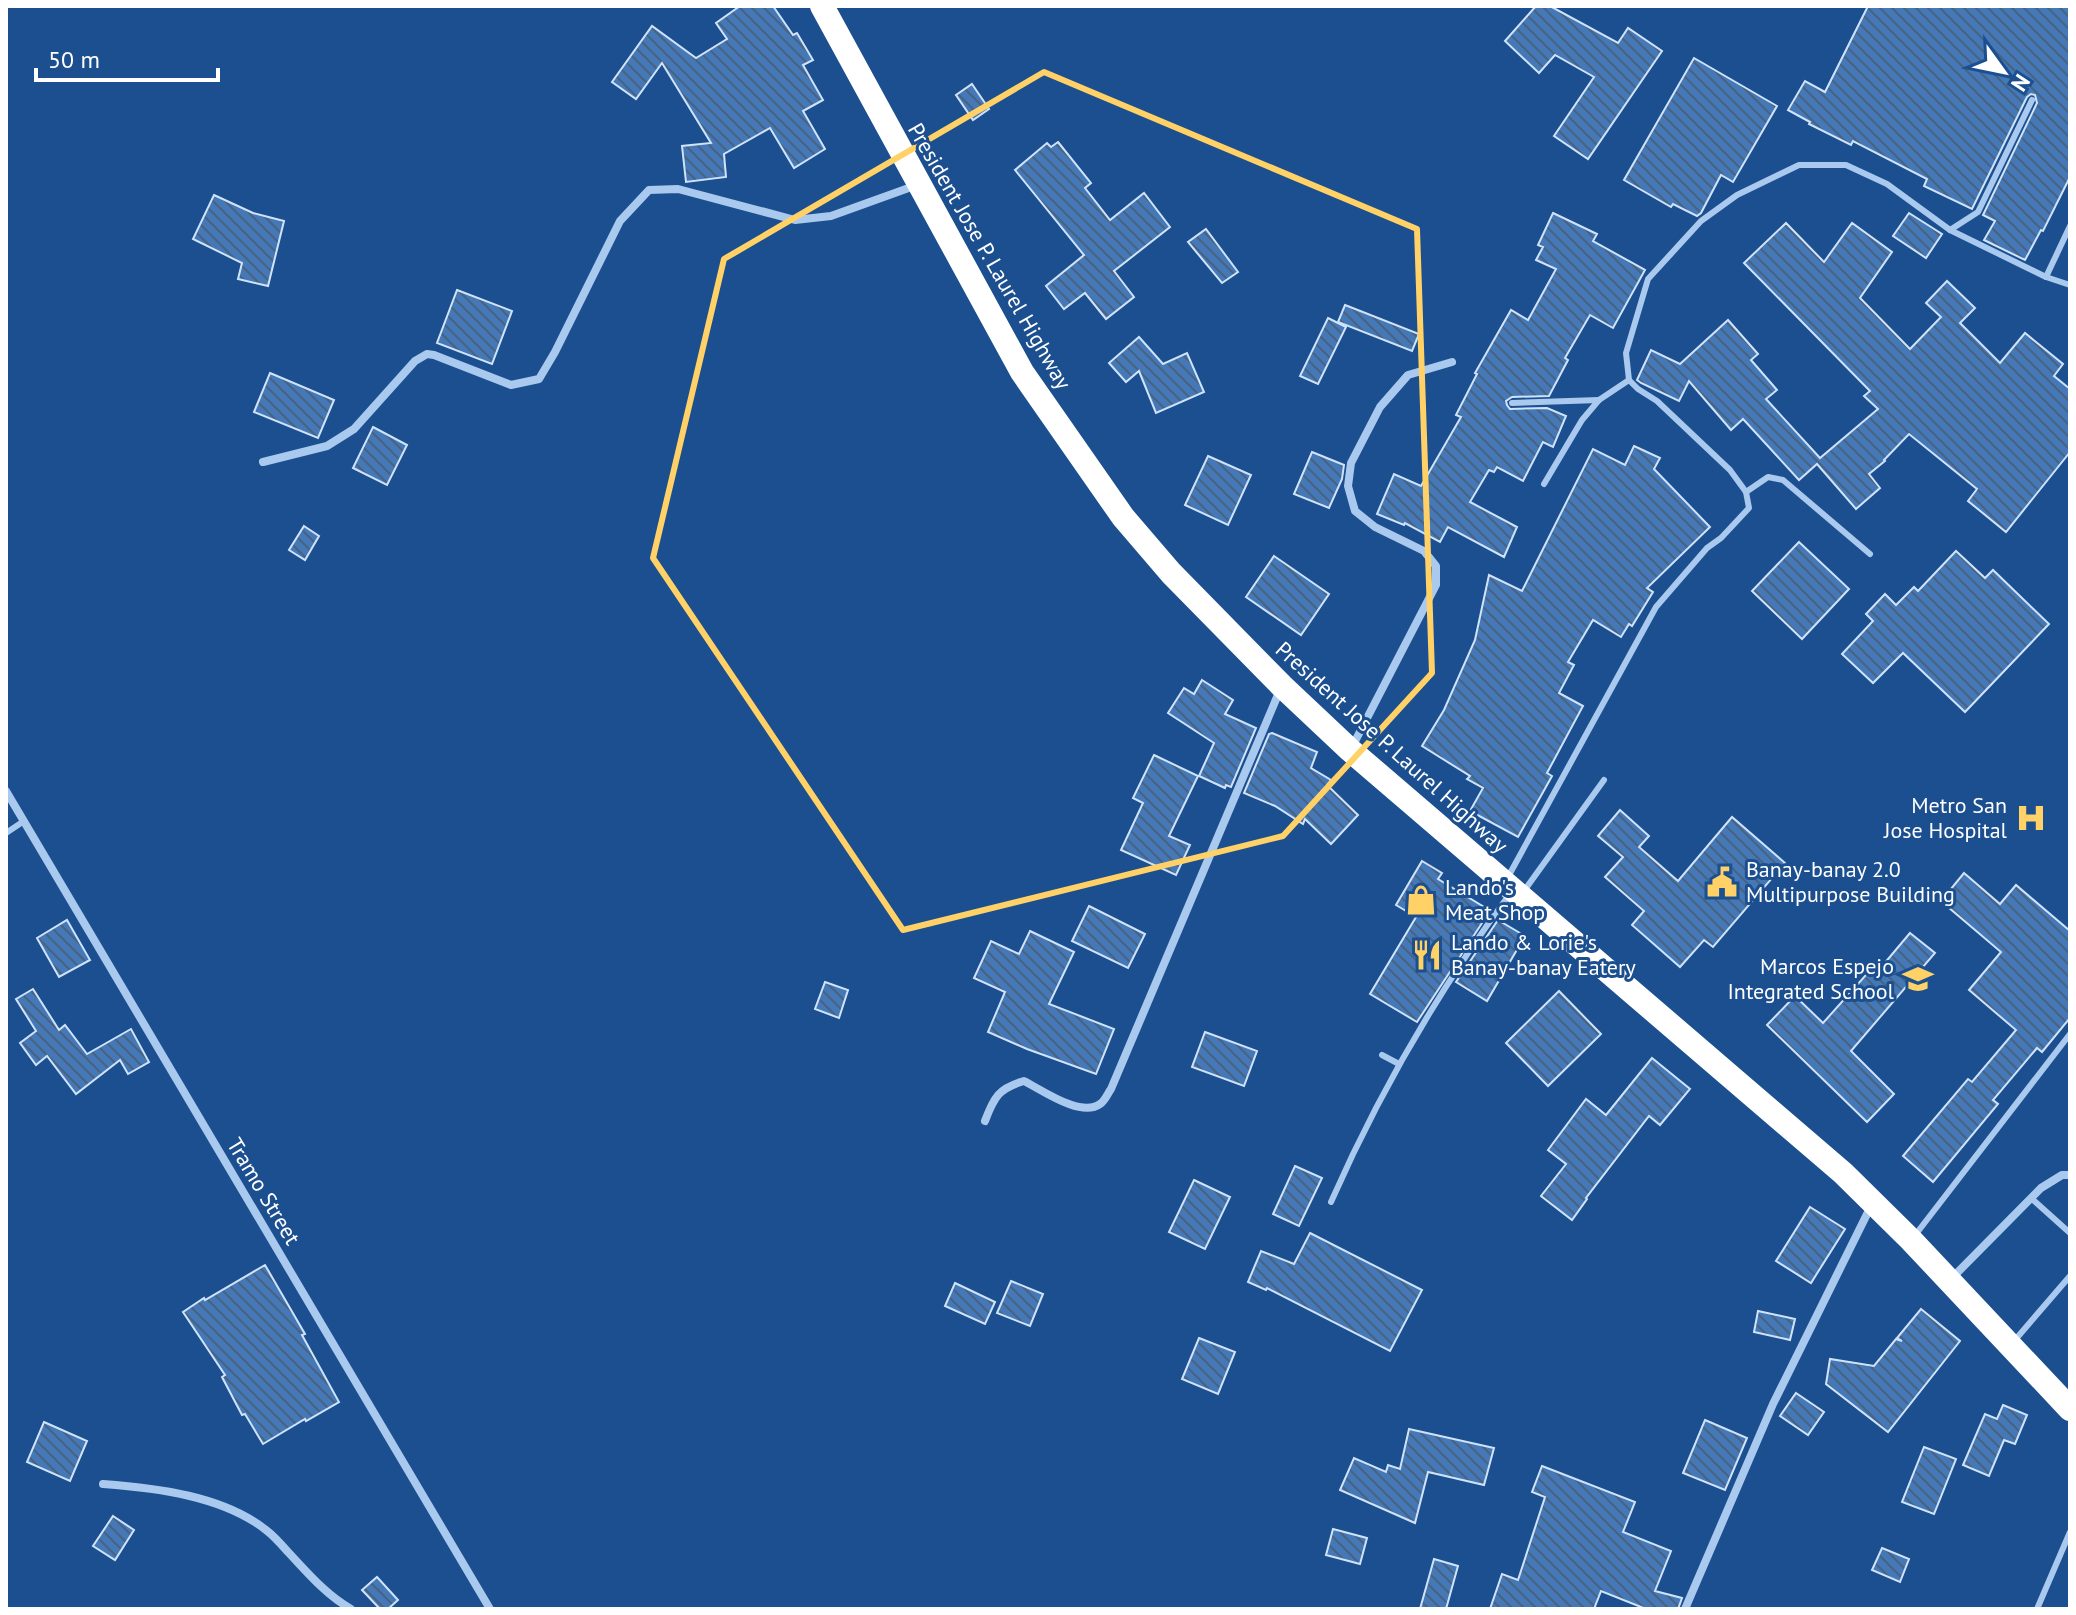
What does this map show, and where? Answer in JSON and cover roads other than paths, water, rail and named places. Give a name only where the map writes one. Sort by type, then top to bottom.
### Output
[{"type":"highway","name":"President Jose P. Laurel Highway","points":[[822,6],[1022,372],[1123,517],[1171,573],[1350,750],[1843,1173],[1911,1240],[2070,1409]]},
{"type":"street","points":[[263,462],[327,446],[354,429],[415,361],[427,354],[511,385],[539,379],[620,221],[649,190],[678,189],[795,220],[831,216],[918,185]]},
{"type":"street","points":[[1350,750],[1436,585],[1436,566],[1424,551],[1375,527],[1355,511],[1348,486],[1351,463],[1380,407],[1408,375],[1452,362]]},
{"type":"street","points":[[985,1121],[993,1100],[1007,1086],[1024,1081],[1074,1107],[1090,1108],[1101,1104],[1111,1089],[1282,686]]},
{"type":"street","name":"Tramo Street","points":[[6,791],[490,1609]]},
{"type":"street","points":[[1949,1281],[2041,1188],[2062,1175],[2070,1175]]},
{"type":"street","points":[[1685,1609],[1773,1404],[1873,1202]]},
{"type":"street","points":[[103,1484],[135,1486],[206,1500],[234,1510],[267,1530],[338,1602],[351,1609]]},
{"type":"lane","points":[[1950,230],[1978,212],[2032,100]]},
{"type":"lane","points":[[1512,891],[1656,607],[1707,548],[1721,538],[1749,508],[1746,492],[1730,470],[1657,401],[1629,380],[1626,353],[1648,279],[1701,221],[1737,195],[1799,165],[1846,165],[1887,184],[1950,230],[2046,277],[2070,285]]},
{"type":"lane","points":[[2046,277],[2070,226]]},
{"type":"lane","points":[[1544,484],[1582,420],[1599,400],[1629,380]]},
{"type":"lane","points":[[1512,403],[1599,400]]},
{"type":"lane","points":[[1746,492],[1768,477],[1783,480],[1870,554]]},
{"type":"lane","points":[[1331,1202],[1399,1064],[1439,996],[1512,891],[1604,780]]},
{"type":"lane","points":[[6,833],[24,821]]},
{"type":"lane","points":[[1911,1240],[2070,1034]]},
{"type":"lane","points":[[1382,1055],[1399,1064]]},
{"type":"lane","points":[[2031,1198],[2070,1233]]},
{"type":"lane","points":[[2011,1345],[2070,1276]]},
{"type":"lane","points":[[2037,1609],[2070,1532]]},
{"type":"place","name":"Metro San Jose Hospital","points":[[2031,818]]},
{"type":"place","name":"Banay-banay 2.0 Multipurpose Building","points":[[1722,882]]},
{"type":"place","name":"Lando's Meat Shop","points":[[1421,900]]},
{"type":"place","name":"Lando & Lorie's Banay-banay Eatery","points":[[1427,955]]},
{"type":"place","name":"Marcos Espejo Integrated School","points":[[1918,979]]}]
